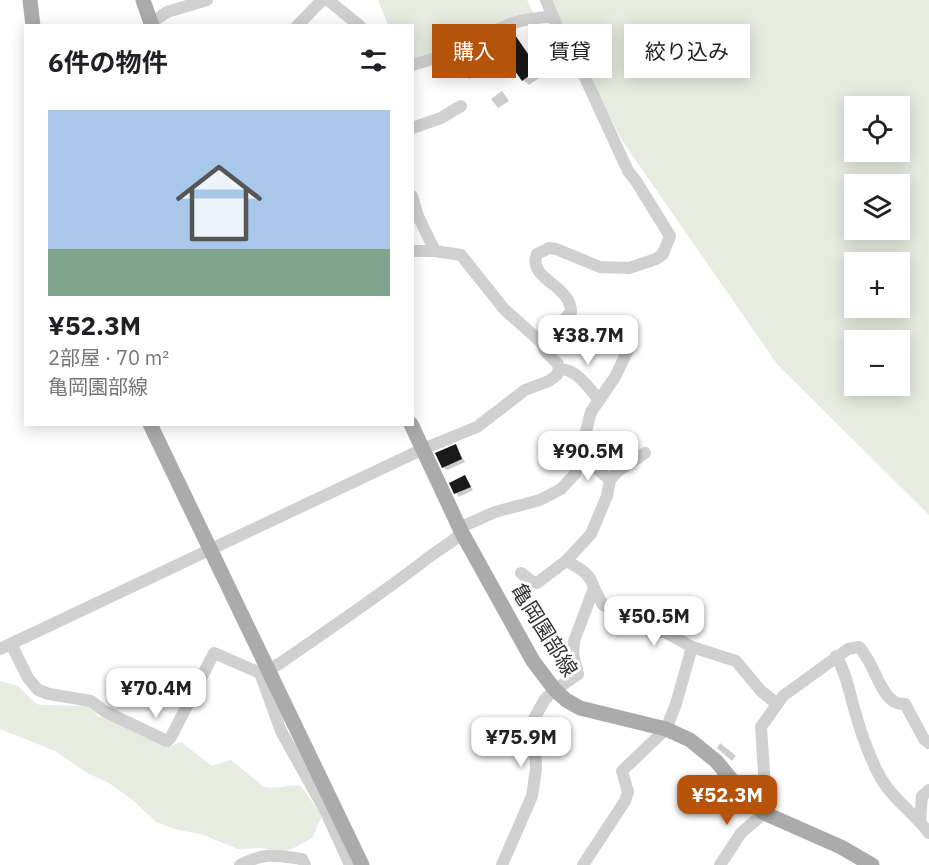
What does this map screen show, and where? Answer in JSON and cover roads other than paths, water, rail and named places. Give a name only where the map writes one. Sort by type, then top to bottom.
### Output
[{"type":"main road","points":[[30,0],[33,24]]},
{"type":"main road","points":[[143,0],[151,24]]},
{"type":"main road","points":[[151,426],[210,549],[264,671],[362,865]]},
{"type":"main road","name":"亀岡園部線","points":[[412,426],[460,531],[533,661],[555,690],[580,708],[666,729],[690,740],[716,760],[740,790],[760,809],[841,847],[872,865]]},
{"type":"street","points":[[151,24],[167,12],[207,0]]},
{"type":"street","points":[[299,24],[322,0]]},
{"type":"street","points":[[328,0],[358,24]]},
{"type":"street","points":[[542,343],[571,312],[571,305],[567,295],[538,272],[535,260],[537,254],[549,248],[556,249],[600,267],[629,268],[656,259],[663,254],[670,236],[636,181],[627,171],[584,73],[563,41],[546,0]]},
{"type":"street","points":[[414,64],[460,49],[502,26],[525,19],[553,17]]},
{"type":"street","points":[[414,127],[441,118],[461,106]]},
{"type":"street","points":[[414,203],[435,251]]},
{"type":"street","points":[[414,251],[461,255],[504,309],[542,343],[545,351],[560,369]]},
{"type":"street","points":[[560,369],[557,375],[549,381],[525,390],[477,427],[423,449],[6,646],[38,690],[91,701],[104,711],[167,741],[214,653],[264,671],[279,664],[404,577],[426,559],[445,548],[460,531],[495,512],[540,500],[561,489],[575,474],[591,412],[615,377],[628,350]]},
{"type":"street","points":[[560,369],[565,368],[584,382],[599,400]]},
{"type":"street","points":[[582,450],[594,466],[610,480]]},
{"type":"street","points":[[521,573],[537,583],[566,561],[591,534],[607,496],[610,480],[618,471],[645,453]]},
{"type":"street","points":[[566,561],[585,572],[603,605],[615,609],[651,632],[665,632],[692,647],[736,661],[761,691],[777,704]]},
{"type":"street","points":[[502,865],[532,796],[536,768],[534,719],[545,699],[578,674],[573,654],[574,641],[594,588]]},
{"type":"street","points":[[632,602],[656,620],[660,632]]},
{"type":"street","points":[[583,865],[625,801],[628,792],[622,771],[666,729],[676,704],[692,647]]},
{"type":"street","points":[[720,865],[760,809],[765,788],[761,727],[783,696],[836,656],[848,649],[859,647],[866,654],[886,696],[893,702],[905,704],[924,739],[929,743]]},
{"type":"street","points":[[836,656],[842,665],[855,712],[878,773],[889,791],[929,833]]},
{"type":"street","points":[[264,671],[281,732],[326,812],[350,865]]},
{"type":"street","points":[[920,821],[922,796],[929,790]]},
{"type":"street","points":[[240,865],[257,857],[269,855],[302,859],[304,865]]}]
